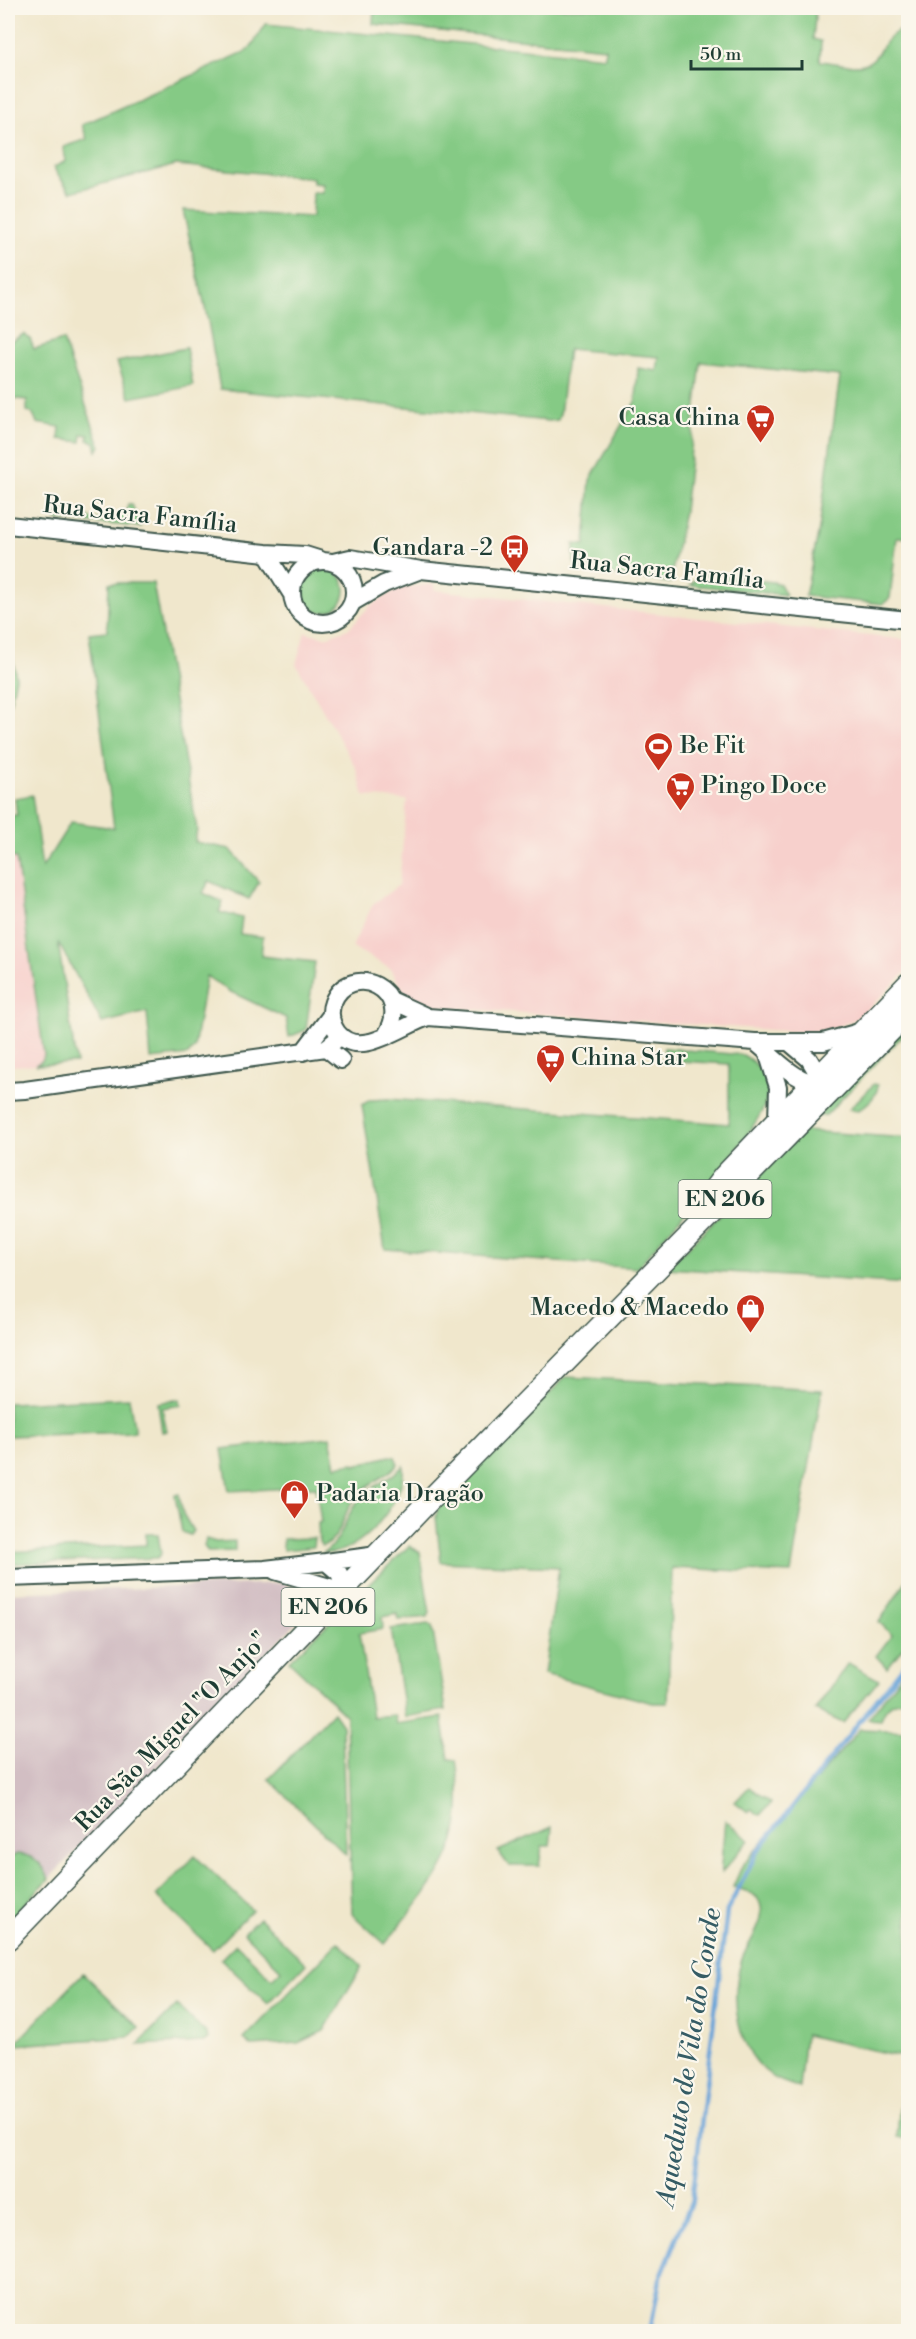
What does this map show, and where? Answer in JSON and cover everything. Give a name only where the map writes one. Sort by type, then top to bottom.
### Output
[{"type":"main road","name":"Rua São Miguel \"O Anjo\"","points":[[649,1275],[724,1176],[909,984]]},
{"type":"main road","name":"Rua São Miguel \"O Anjo\"","points":[[8,1939],[649,1275],[909,1013]]},
{"type":"street","name":"Rua Sacra Família","points":[[8,525],[266,553],[305,555],[327,561],[350,558],[421,570],[909,620]]},
{"type":"street","name":"Rua Sacra Família","points":[[266,553],[291,593]]},
{"type":"street","points":[[327,561],[349,574],[354,593],[352,603],[339,619],[319,623],[300,614],[291,593],[296,575],[312,562],[327,561]]},
{"type":"street","name":"Rua Sacra Família","points":[[352,603],[384,584],[421,570]]},
{"type":"street","points":[[303,1052],[331,1015],[334,999],[339,992],[356,982],[376,985],[391,1000],[428,1017],[761,1047],[790,1042],[823,1042],[863,1031]]},
{"type":"street","points":[[386,1035],[394,1018],[391,1000]]},
{"type":"street","points":[[331,1015],[341,1036],[350,1042],[364,1045],[428,1017]]},
{"type":"street","points":[[8,1091],[303,1052],[326,1048],[341,1036]]},
{"type":"street","points":[[790,1042],[809,1059],[818,1081]]},
{"type":"street","points":[[761,1047],[797,1076],[818,1081],[844,1079]]},
{"type":"street","points":[[761,1047],[778,1087],[777,1121]]},
{"type":"street","points":[[326,1048],[341,1060]]},
{"type":"street","name":"Rua São Miguel \"O Anjo\"","points":[[751,1173],[774,1141],[815,1096],[818,1081]]},
{"type":"street","points":[[8,1578],[265,1569],[377,1555]]},
{"type":"street","points":[[326,1562],[339,1573],[344,1590]]},
{"type":"street","points":[[265,1569],[344,1590]]},
{"type":"street","points":[[308,1581],[315,1608],[310,1626]]},
{"type":"shaded area","points":[[433,584],[435,590],[908,640],[908,970],[860,1017],[830,1030],[801,1032],[426,1006],[403,991],[391,969],[352,947],[373,904],[399,885],[407,800],[364,796],[356,768],[296,664],[305,632],[325,637],[348,629],[370,606],[399,588]]},
{"type":"shaded area","points":[[8,857],[16,858],[44,1055],[42,1061],[35,1065],[8,1066]]},
{"type":"shaded area","points":[[283,1583],[293,1588],[301,1597],[301,1618],[8,1921],[8,1593]]},
{"type":"green space","points":[[374,8],[816,8],[813,39],[821,41],[820,61],[850,65],[867,63],[872,60],[892,36],[908,27],[908,538],[897,537],[890,598],[883,604],[805,596],[819,529],[840,376],[701,362],[684,511],[670,583],[587,571],[578,567],[574,562],[574,544],[585,545],[590,480],[636,400],[638,368],[657,371],[659,357],[568,349],[560,414],[558,420],[549,421],[220,389],[208,321],[183,210],[312,217],[313,193],[323,193],[323,184],[313,183],[313,178],[176,165],[71,192],[54,167],[66,161],[63,147],[87,139],[82,125],[249,50],[266,24],[605,57],[605,48],[373,24]]},
{"type":"green space","points":[[24,334],[30,339],[34,349],[63,340],[100,446],[97,451],[95,442],[88,440],[89,435],[82,434],[81,442],[59,439],[60,427],[37,423],[32,413],[27,411],[27,400],[8,398],[8,343]]},
{"type":"green space","points":[[186,348],[193,386],[130,398],[117,362]]},
{"type":"green space","points":[[128,504],[132,504],[140,527],[56,520],[56,516],[52,516],[60,508],[93,519],[111,520],[126,513]]},
{"type":"green space","points":[[323,568],[338,575],[345,590],[338,605],[323,612],[308,605],[301,590],[308,575]]},
{"type":"green space","points":[[700,575],[773,582],[780,584],[786,595],[690,585]]},
{"type":"green space","points":[[109,583],[153,583],[197,829],[195,842],[230,849],[259,882],[249,899],[209,881],[203,893],[223,902],[219,912],[242,918],[240,934],[263,937],[261,956],[315,962],[306,1030],[289,1037],[286,1018],[231,992],[206,976],[194,1048],[188,1055],[151,1059],[147,1012],[102,1023],[58,942],[76,1063],[35,1065],[42,1061],[44,1055],[16,858],[8,857],[8,816],[17,815],[15,798],[32,795],[42,868],[71,822],[114,828],[89,633],[107,631]]},
{"type":"green space","points":[[8,628],[16,678],[8,712]]},
{"type":"green space","points":[[908,1023],[908,1030],[826,1115],[817,1116]]},
{"type":"green space","points":[[664,1048],[743,1055],[762,1071],[767,1082],[768,1095],[762,1111],[731,1156],[637,1268],[385,1249],[362,1105],[370,1100],[388,1099],[729,1124],[729,1064],[663,1060]]},
{"type":"green space","points":[[874,1084],[878,1085],[877,1089],[869,1102],[859,1110],[849,1109]]},
{"type":"green space","points":[[804,1131],[908,1138],[908,1284],[667,1268]]},
{"type":"green space","points":[[566,1377],[822,1390],[791,1573],[672,1568],[668,1703],[653,1703],[544,1674],[559,1567],[441,1562],[436,1517],[438,1507]]},
{"type":"green space","points":[[129,1398],[135,1432],[8,1436],[8,1403]]},
{"type":"green space","points":[[180,1399],[181,1405],[162,1408],[167,1431],[162,1432],[158,1403]]},
{"type":"green space","points":[[330,1437],[336,1466],[354,1463],[355,1465],[390,1456],[395,1457],[398,1464],[358,1494],[338,1533],[328,1543],[322,1546],[319,1542],[318,1523],[321,1522],[316,1487],[229,1491],[222,1449]]},
{"type":"green space","points":[[403,1466],[397,1494],[378,1524],[351,1546],[337,1552],[323,1553],[335,1542],[361,1497]]},
{"type":"green space","points":[[179,1494],[183,1514],[193,1531],[190,1535],[182,1532],[175,1495]]},
{"type":"green space","points":[[146,1534],[158,1534],[161,1554],[157,1558],[8,1564],[8,1552],[146,1545]]},
{"type":"green space","points":[[314,1538],[313,1547],[283,1550],[283,1539]]},
{"type":"green space","points":[[206,1539],[216,1542],[235,1541],[235,1551],[208,1552],[204,1546]]},
{"type":"green space","points":[[409,1546],[420,1552],[430,1613],[427,1617],[398,1620],[397,1614],[382,1617],[383,1629],[359,1633],[372,1717],[394,1715],[396,1724],[442,1717],[449,1759],[456,1760],[459,1791],[458,1818],[454,1841],[446,1861],[420,1900],[385,1944],[352,1914],[346,1715],[289,1661]]},
{"type":"green space","points":[[908,1578],[908,1641],[887,1668],[876,1656],[892,1635],[879,1622]]},
{"type":"green space","points":[[428,1624],[432,1626],[446,1710],[405,1717],[391,1629]]},
{"type":"green space","points":[[848,1663],[879,1680],[843,1723],[815,1710]]},
{"type":"green space","points":[[908,1666],[908,1700],[891,1704],[881,1720],[868,1719]]},
{"type":"green space","points":[[333,1712],[342,1725],[346,1855],[269,1779]]},
{"type":"green space","points":[[860,1729],[908,1731],[908,2139],[897,2137],[904,2057],[805,2035],[799,2088],[776,2079],[761,2066],[744,2039],[736,2007],[738,1975],[742,1959],[757,1930],[761,1915],[758,1899],[753,1894],[733,1887],[742,1866]]},
{"type":"green space","points":[[749,1787],[771,1803],[760,1815],[751,1809],[748,1812],[735,1802]]},
{"type":"green space","points":[[725,1820],[749,1840],[722,1872],[721,1865]]},
{"type":"green space","points":[[552,1827],[550,1846],[542,1846],[539,1866],[509,1866],[498,1851]]},
{"type":"green space","points":[[17,1854],[29,1856],[37,1861],[44,1868],[49,1879],[8,1921],[8,1859]]},
{"type":"green space","points":[[195,1856],[252,1910],[213,1950],[156,1896]]},
{"type":"green space","points":[[259,1918],[306,1964],[268,2004],[221,1959],[236,1944],[272,1979],[281,1970],[244,1933]]},
{"type":"green space","points":[[338,1942],[362,1966],[324,2031],[298,2043],[252,2046],[244,2039]]},
{"type":"green space","points":[[83,1973],[139,2027],[129,2037],[14,2045]]},
{"type":"green space","points":[[177,2005],[207,2034],[208,2039],[203,2042],[138,2045]]},
{"type":"waterway","name":"Aqueduto de Vila do Conde","points":[[650,2332],[660,2279],[692,2200],[727,1911],[757,1852],[908,1660]]},
{"type":"place","name":"Casa China","points":[[761,444]]},
{"type":"place","name":"Gandara -2","points":[[514,574]]},
{"type":"place","name":"Be Fit","points":[[659,772]]},
{"type":"place","name":"Pingo Doce","points":[[680,812]]},
{"type":"place","name":"China Star","points":[[550,1084]]},
{"type":"place","name":"Macedo & Macedo","points":[[750,1334]]},
{"type":"place","name":"Padaria Dragão","points":[[295,1520]]}]
